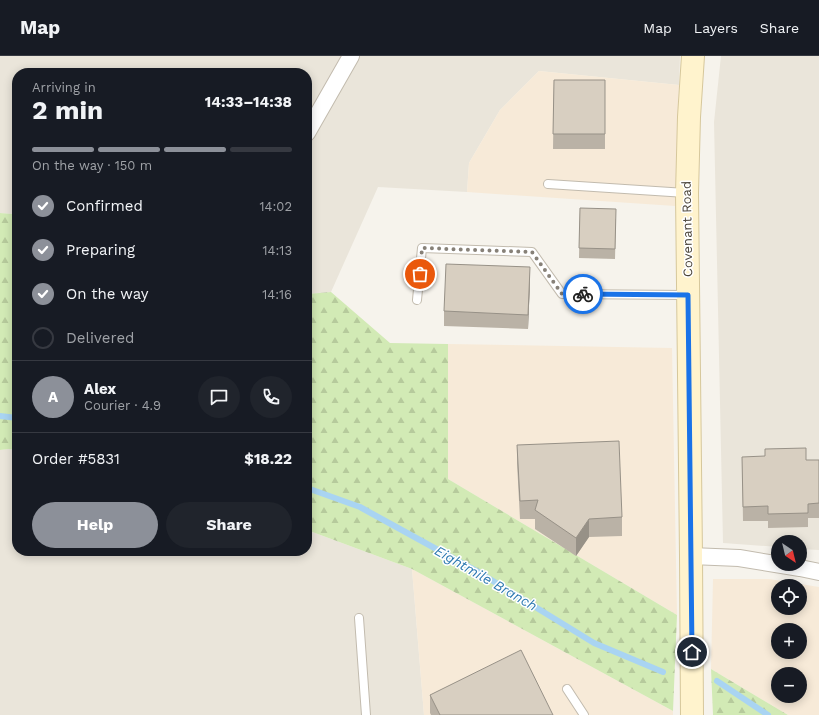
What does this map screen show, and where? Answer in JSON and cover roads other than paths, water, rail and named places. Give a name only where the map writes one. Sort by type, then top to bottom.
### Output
[{"type":"street","points":[[312,124],[351,56]]},
{"type":"street","name":"Covenant Road","points":[[692,715],[687,193],[689,117],[693,56]]},
{"type":"street","points":[[691,556],[739,558],[819,572]]},
{"type":"lane","points":[[548,184],[687,193]]},
{"type":"lane","points":[[417,300],[422,248],[532,252],[562,294],[688,295]]},
{"type":"lane","points":[[359,618],[366,715]]},
{"type":"lane","points":[[567,689],[584,715]]},
{"type":"waterway","name":"Eightmile Branch","points":[[0,416],[12,417]]},
{"type":"waterway","name":"Eightmile Branch","points":[[312,490],[360,507],[480,573],[594,643],[663,672]]},
{"type":"waterway","name":"Eightmile Branch","points":[[717,681],[768,715]]}]
